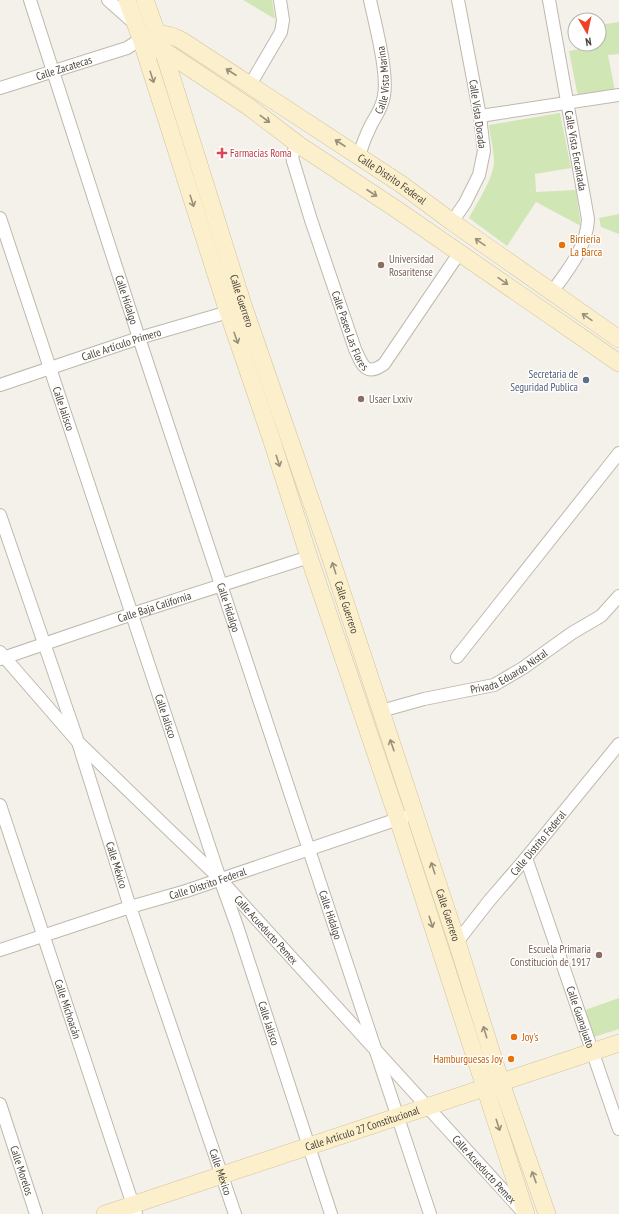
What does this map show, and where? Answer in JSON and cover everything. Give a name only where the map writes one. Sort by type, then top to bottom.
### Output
[{"type":"main road","name":"Calle Guerrero","points":[[127,0],[134,23],[137,45],[271,438],[309,557],[398,818],[447,972],[547,1214]]},
{"type":"main road","name":"Calle Guerrero","points":[[145,0],[163,50],[244,308],[327,547],[457,942],[526,1214]]},
{"type":"main road","name":"Calle Zacatecas","points":[[137,45],[157,34]]},
{"type":"main road","name":"Calle Distrito Federal","points":[[157,34],[168,34],[181,40],[359,156],[401,184],[452,222],[619,339]]},
{"type":"main road","name":"Calle Zacatecas","points":[[137,45],[163,50]]},
{"type":"main road","name":"Calle Distrito Federal","points":[[163,50],[249,107],[299,145],[460,252],[619,363]]},
{"type":"main road","points":[[299,145],[312,147],[349,165],[355,164],[359,156]]},
{"type":"main road","points":[[396,209],[400,202],[405,199],[412,200],[433,214],[452,222]]},
{"type":"main road","name":"Calle Artículo 27 Constitucional","points":[[105,1214],[134,1209],[222,1175],[619,1043]]},
{"type":"street","name":"Calle Hidalgo","points":[[30,0],[139,338],[430,1214]]},
{"type":"street","points":[[108,0],[134,23]]},
{"type":"street","points":[[250,85],[281,32],[283,20],[280,0]]},
{"type":"street","name":"Calle Vista Marina","points":[[359,156],[366,134],[380,111],[386,85],[370,0]]},
{"type":"street","name":"Calle Vista Dorada","points":[[452,222],[468,197],[479,175],[484,151],[480,116],[458,0]]},
{"type":"street","name":"Calle Vista Encantada","points":[[549,0],[588,219],[588,231],[584,243],[570,268],[552,292]]},
{"type":"street","name":"Calle Zacatecas","points":[[0,88],[137,45]]},
{"type":"street","points":[[480,116],[619,95]]},
{"type":"street","name":"Calle Paseo Las Flores","points":[[299,145],[292,154],[295,169],[355,349],[360,361],[368,370],[372,371],[378,369],[384,364],[460,252]]},
{"type":"street","name":"Calle Jalisco","points":[[0,218],[220,879],[238,926],[308,1147],[331,1214]]},
{"type":"street","name":"Calle Artículo Primero","points":[[0,385],[139,338],[244,308]]},
{"type":"street","points":[[457,657],[619,453]]},
{"type":"street","name":"Calle México","points":[[0,515],[78,742],[130,907],[235,1214]]},
{"type":"street","name":"Calle Baja California","points":[[2,656],[44,645],[132,614],[309,557]]},
{"type":"street","name":"Privada Eduardo Nistal","points":[[381,711],[424,699],[494,685],[523,668],[572,632],[588,625],[601,616],[619,596]]},
{"type":"street","name":"Calle Acueducto Pemex","points":[[2,656],[78,742],[220,879],[526,1214]]},
{"type":"street","name":"Calle Distrito Federal","points":[[457,942],[619,744]]},
{"type":"street","name":"Calle Michoacán","points":[[0,805],[134,1209]]},
{"type":"street","name":"Calle Distrito Federal","points":[[0,950],[220,879],[398,818],[415,814]]},
{"type":"street","name":"Calle Guanajuato","points":[[526,858],[619,1129]]},
{"type":"street","name":"Calle Morelos","points":[[0,1104],[36,1214]]},
{"type":"green space","points":[[243,0],[272,0],[275,19]]},
{"type":"green space","points":[[619,22],[619,54],[608,55],[615,91],[578,97],[569,52],[607,52],[607,24]]},
{"type":"green space","points":[[560,113],[571,168],[535,174],[536,192],[576,190],[581,226],[536,202],[507,246],[469,218],[484,191],[493,169],[494,157],[489,125]]},
{"type":"green space","points":[[619,214],[619,234],[601,227],[599,218]]},
{"type":"green space","points":[[619,998],[619,1029],[594,1037],[585,1010]]},
{"type":"place","name":"Farmacias Roma","points":[[222,153]]},
{"type":"place","name":"Birrieria La Barca","points":[[562,245]]},
{"type":"place","name":"Universidad Rosaritense","points":[[381,265]]},
{"type":"place","name":"Secretaria de Seguridad Publica","points":[[586,380]]},
{"type":"place","name":"Usaer Lxxiv","points":[[361,399]]},
{"type":"place","name":"Escuela Primaria Constitucion de 1917","points":[[599,955]]},
{"type":"place","name":"Joy's","points":[[514,1037]]},
{"type":"place","name":"Hamburguesas Joy","points":[[511,1059]]}]
